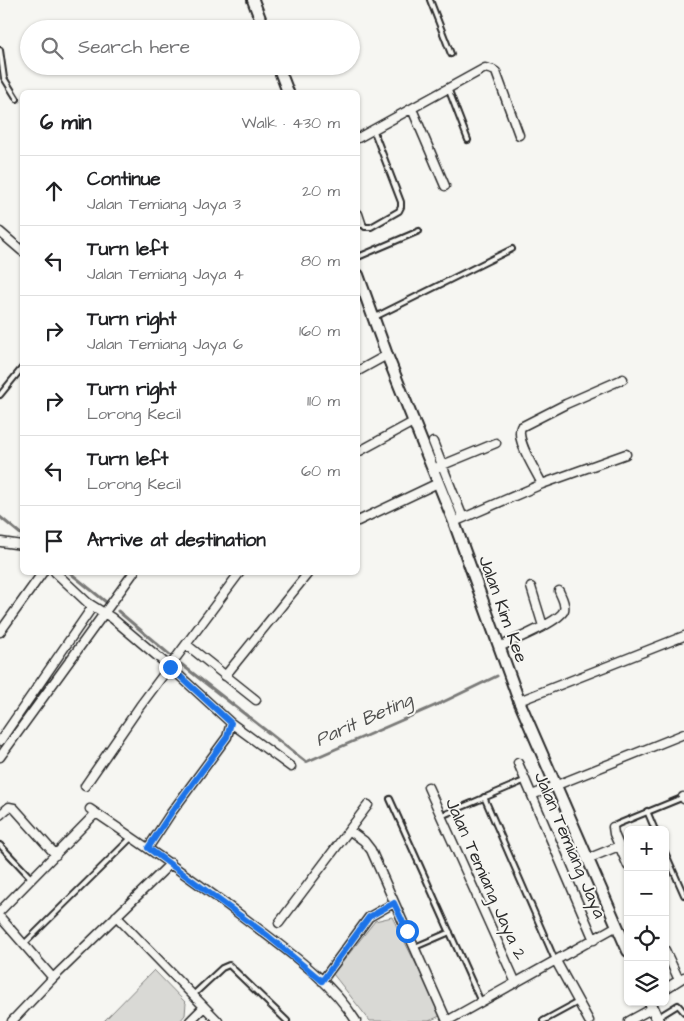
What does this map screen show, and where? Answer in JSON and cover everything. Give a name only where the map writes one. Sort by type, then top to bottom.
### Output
[{"type":"street","points":[[253,0],[261,20]]},
{"type":"street","points":[[360,137],[485,68],[496,72],[519,135]]},
{"type":"street","points":[[281,75],[287,90]]},
{"type":"street","points":[[412,109],[445,186]]},
{"type":"street","points":[[0,232],[20,249]]},
{"type":"street","name":"Jalan Kim Kee","points":[[360,292],[373,318],[415,421],[438,467],[438,483],[459,520],[499,647],[519,701],[624,942]]},
{"type":"street","points":[[360,370],[387,355]]},
{"type":"street","points":[[542,484],[520,440],[519,432],[521,427],[566,404],[623,379]]},
{"type":"street","points":[[360,451],[415,421]]},
{"type":"street","points":[[433,442],[438,467],[459,520],[542,484],[626,454]]},
{"type":"street","points":[[438,467],[496,443]]},
{"type":"street","points":[[360,520],[438,483]]},
{"type":"street","points":[[0,542],[20,545]]},
{"type":"street","points":[[0,542],[13,551]]},
{"type":"street","points":[[0,632],[41,575]]},
{"type":"street","points":[[58,575],[93,606],[108,607]]},
{"type":"street","points":[[0,757],[132,575]]},
{"type":"street","points":[[85,786],[140,706],[238,575]]},
{"type":"street","points":[[225,676],[307,575]]},
{"type":"street","points":[[530,587],[543,626]]},
{"type":"street","points":[[499,647],[543,626],[562,614],[565,606],[559,591]]},
{"type":"street","points":[[0,741],[93,606]]},
{"type":"street","points":[[108,607],[112,618],[172,664],[231,723],[292,767]]},
{"type":"street","points":[[519,701],[684,636]]},
{"type":"street","points":[[187,645],[256,700]]},
{"type":"street","points":[[148,848],[171,813],[227,737],[231,723]]},
{"type":"street","points":[[532,795],[684,734]]},
{"type":"street","name":"Jalan Temiang Jaya","points":[[518,763],[594,940]]},
{"type":"street","name":"Jalan Temiang Jaya 2","points":[[428,787],[516,984]]},
{"type":"street","points":[[278,923],[368,805]]},
{"type":"street","points":[[0,815],[10,807],[14,808],[56,855]]},
{"type":"street","points":[[0,911],[56,855],[93,811],[170,863],[268,936],[338,996],[356,1021]]},
{"type":"street","points":[[613,827],[624,857]]},
{"type":"street","points":[[349,830],[371,850],[447,1021],[617,926]]},
{"type":"street","points":[[587,859],[619,846]]},
{"type":"street","points":[[12,1021],[170,863]]},
{"type":"street","points":[[322,981],[369,917],[394,903]]},
{"type":"street","points":[[116,916],[218,1021]]},
{"type":"street","points":[[0,917],[53,978]]},
{"type":"street","points":[[669,957],[682,979],[669,987]]},
{"type":"street","points":[[556,961],[589,1021]]},
{"type":"street","points":[[629,1021],[651,1006]]},
{"type":"street","points":[[652,1006],[658,1020]]},
{"type":"street","points":[[190,1021],[204,1007]]},
{"type":"lane","points":[[430,0],[451,54]]},
{"type":"lane","points":[[0,50],[4,78],[18,99]]},
{"type":"lane","points":[[448,88],[468,140]]},
{"type":"lane","points":[[361,223],[365,227],[372,227],[399,212],[401,207],[401,202],[373,130]]},
{"type":"lane","points":[[360,256],[419,231]]},
{"type":"lane","points":[[373,318],[512,249]]},
{"type":"lane","points":[[0,396],[20,371]]},
{"type":"lane","points":[[441,816],[526,780]]},
{"type":"lane","points":[[484,797],[556,961]]},
{"type":"lane","points":[[613,827],[647,811],[684,798]]},
{"type":"lane","points":[[390,799],[481,1002]]},
{"type":"lane","points":[[647,811],[653,826]]},
{"type":"lane","points":[[24,944],[132,837]]},
{"type":"lane","points":[[0,845],[32,878]]},
{"type":"lane","points":[[669,861],[684,895]]},
{"type":"lane","points":[[414,948],[450,932]]},
{"type":"lane","points":[[192,996],[222,968],[229,965],[287,1021]]},
{"type":"lane","points":[[543,1021],[578,1002]]},
{"type":"lane","points":[[658,1020],[678,1005],[684,1012]]},
{"type":"shaded area","points":[[392,917],[442,1015],[429,1021],[370,1021],[333,974],[375,921]]},
{"type":"shaded area","points":[[154,970],[186,1003],[185,1015],[180,1021],[104,1021]]},
{"type":"waterway","name":"Parit Beting","points":[[0,517],[20,533]]},
{"type":"waterway","name":"Parit Beting","points":[[73,575],[106,602]]},
{"type":"waterway","name":"Parit Beting","points":[[118,611],[170,655]]},
{"type":"waterway","name":"Parit Beting","points":[[181,664],[306,762],[441,703],[497,676]]},
{"type":"route","points":[[170,667],[231,723],[227,737],[171,813],[159,834],[148,848],[268,936],[322,981],[362,925],[376,912],[394,903],[407,931]]}]
